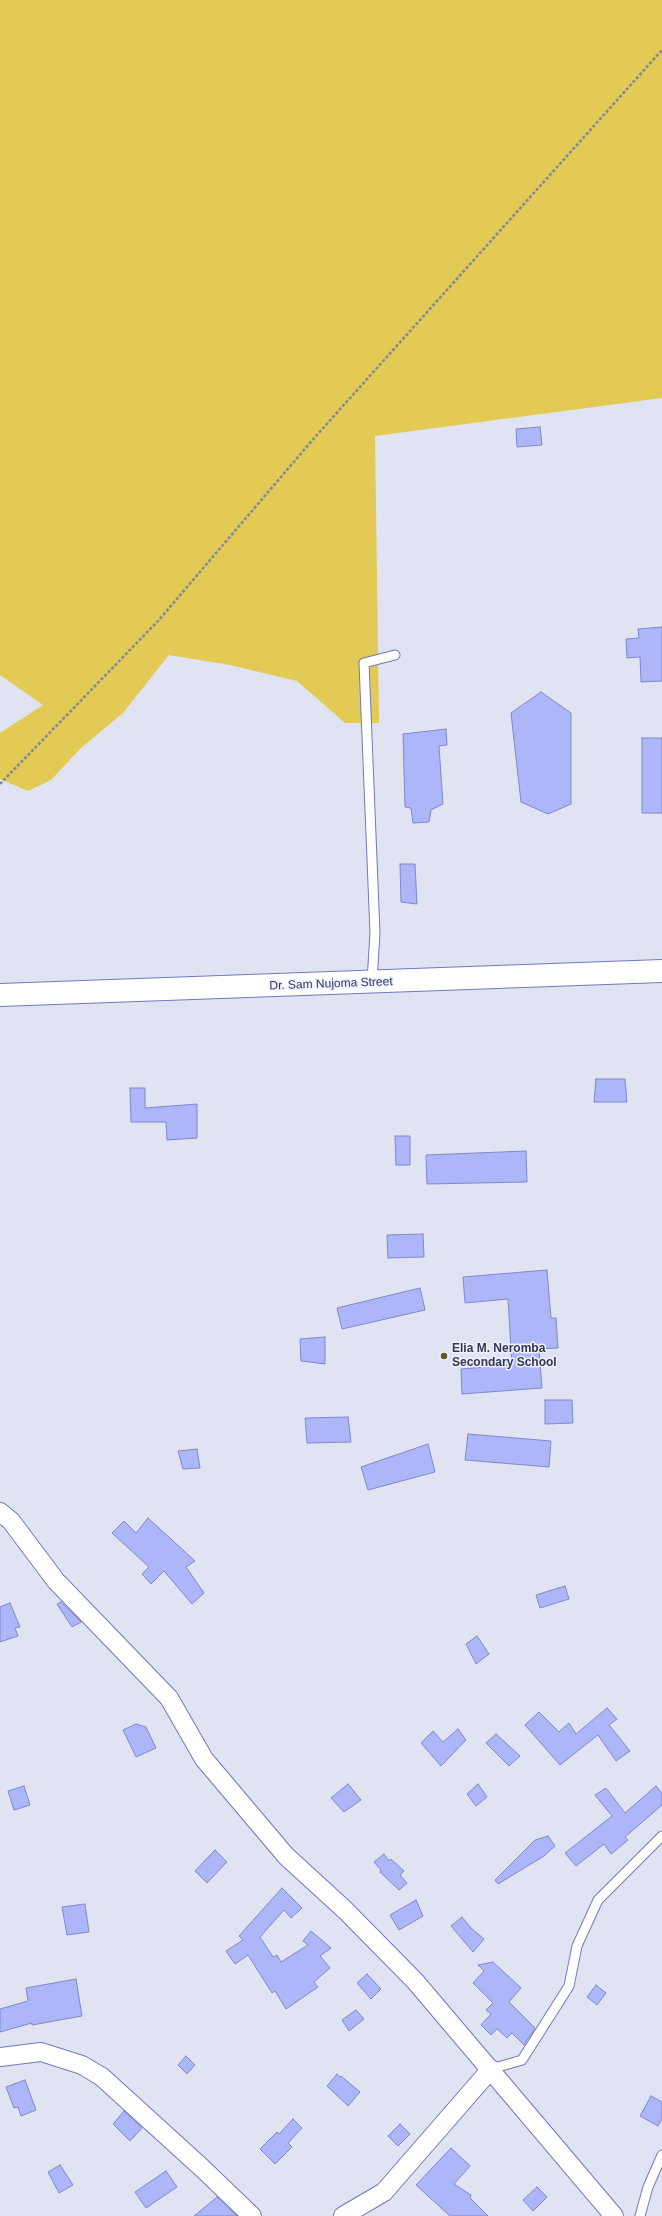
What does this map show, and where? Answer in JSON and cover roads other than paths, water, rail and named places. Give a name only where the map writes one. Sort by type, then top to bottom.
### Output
[{"type":"street","name":"Dr. Sam Nujoma Street","points":[[0,996],[662,971]]},
{"type":"street","points":[[0,1512],[11,1521],[56,1581],[169,1698],[204,1759],[286,1856],[345,1910],[415,1981],[614,2216]]},
{"type":"street","points":[[0,2057],[41,2052],[82,2065],[102,2077],[202,2168],[252,2216]]},
{"type":"street","points":[[343,2216],[384,2192],[490,2069]]},
{"type":"lane","points":[[372,983],[375,933],[364,663],[395,655]]},
{"type":"lane","points":[[490,2069],[522,2060],[569,1986],[577,1946],[598,1900],[662,1836]]},
{"type":"lane","points":[[640,2216],[648,2187],[662,2156]]},
{"type":"place","name":"Elia M. Neromba Secondary School","points":[[444,1356]]}]
